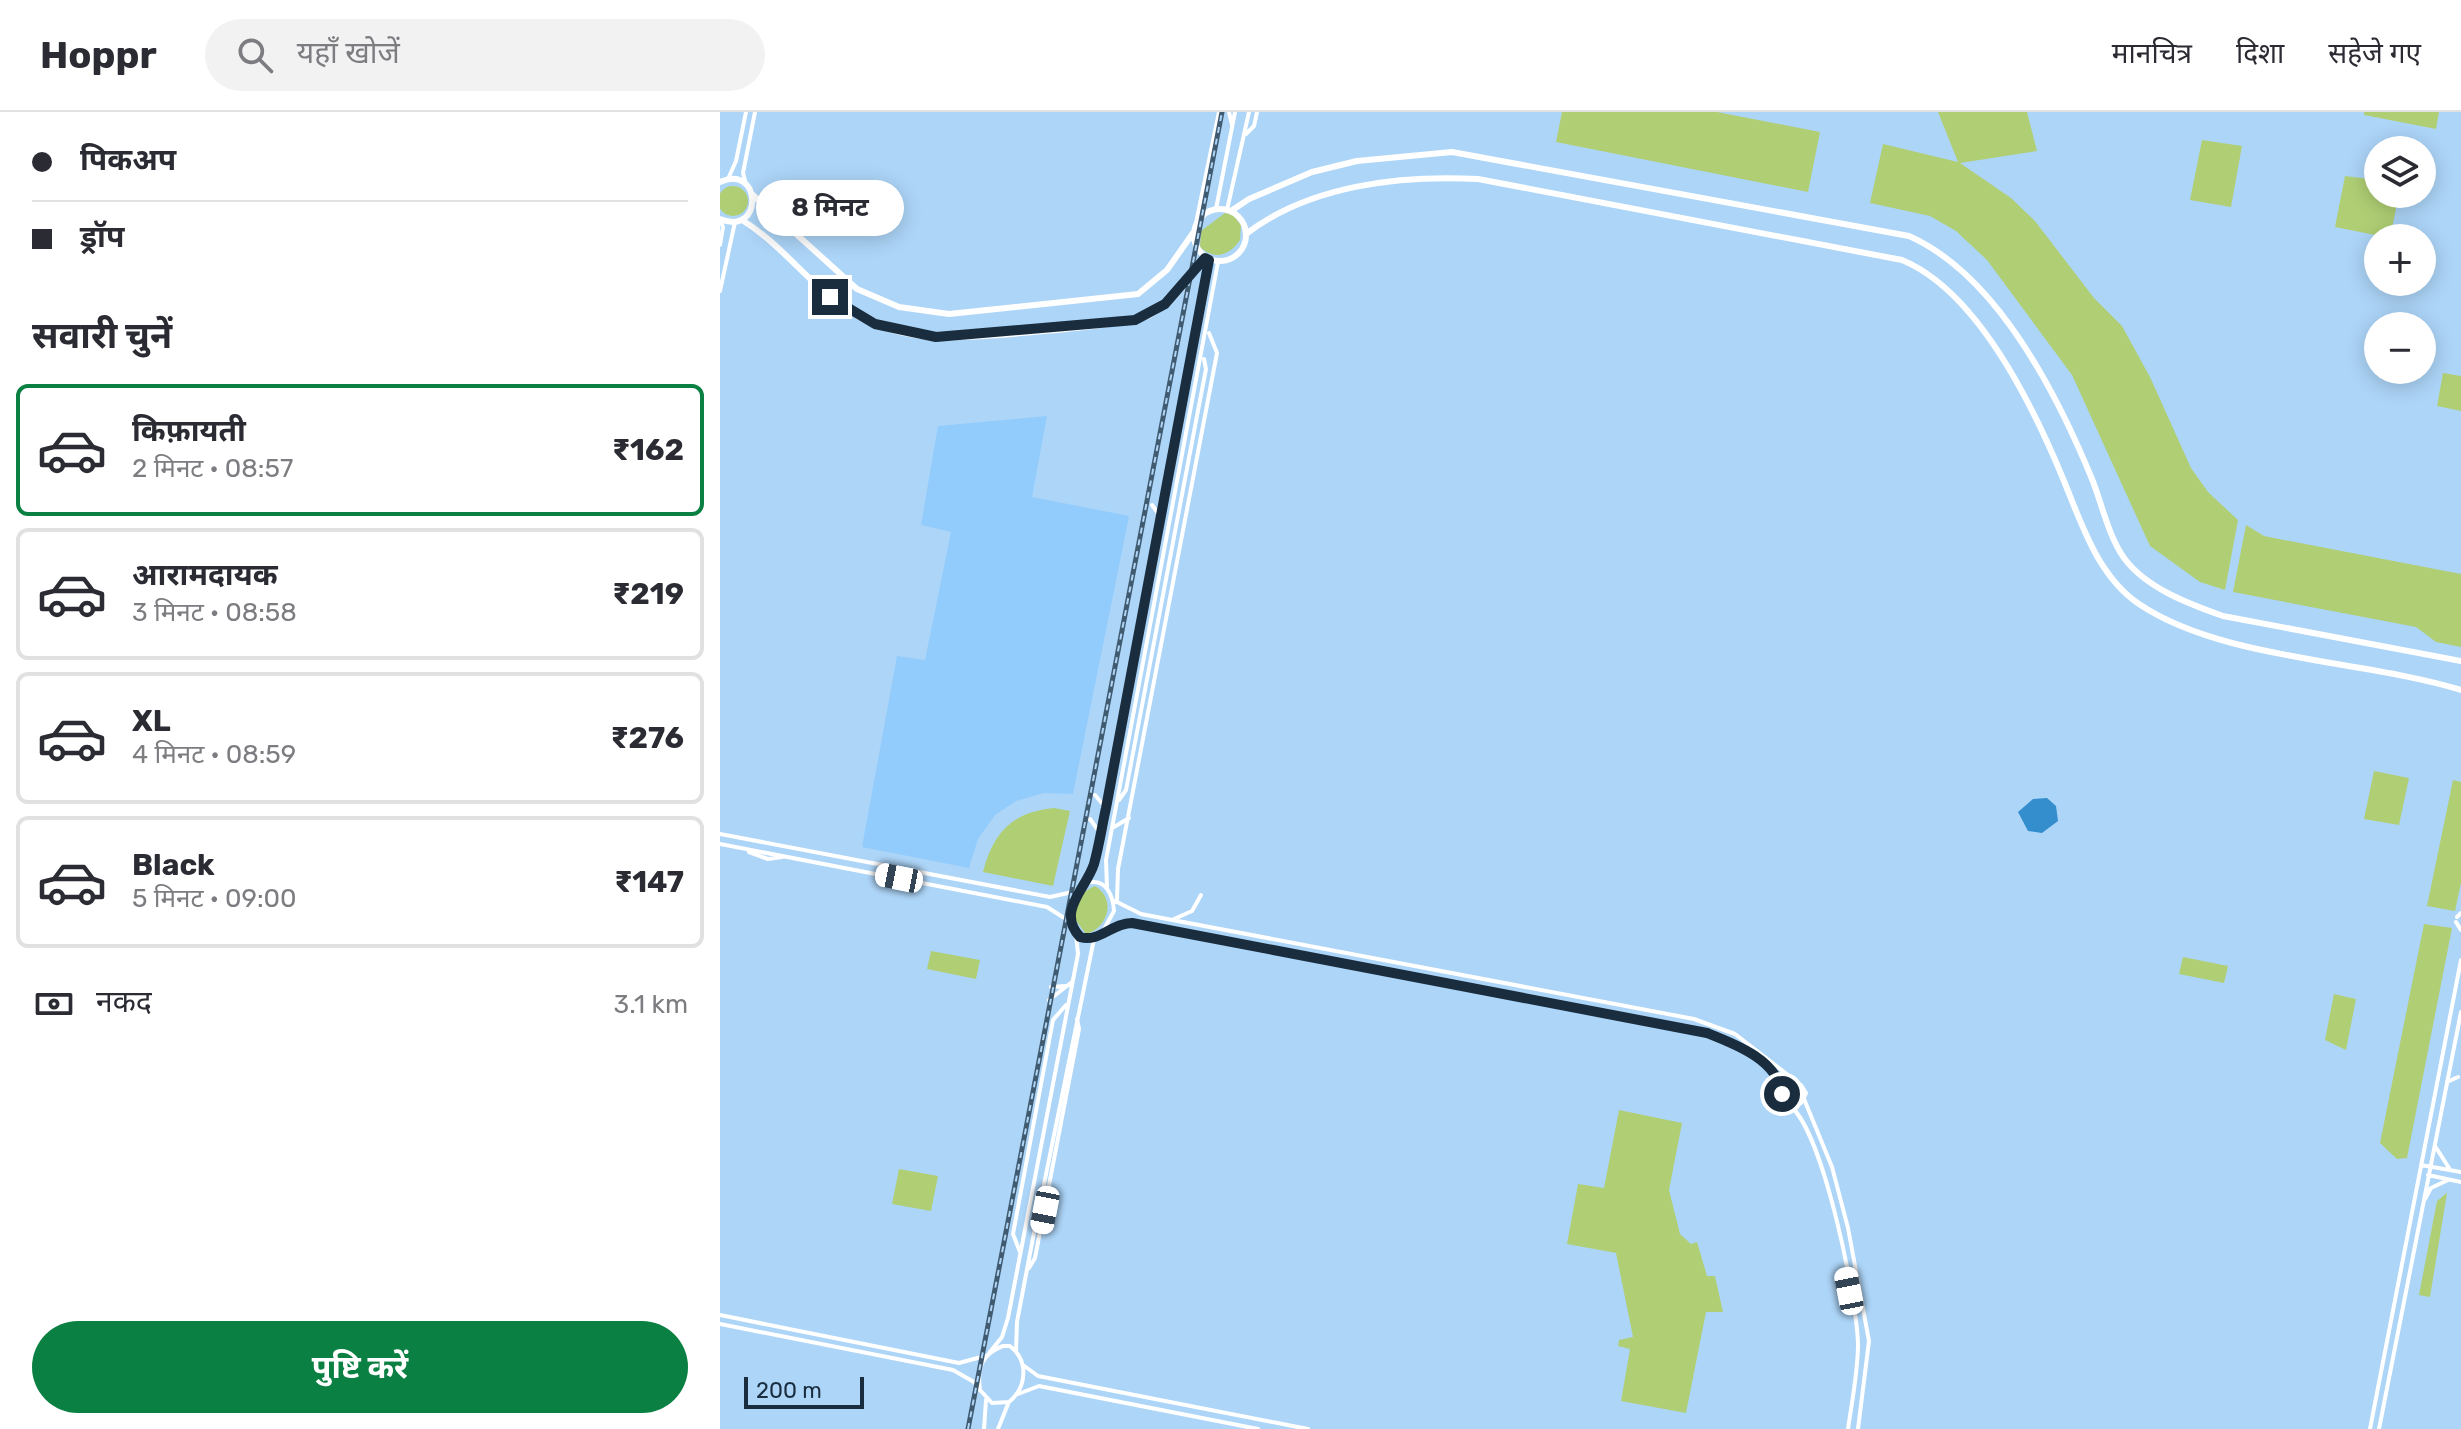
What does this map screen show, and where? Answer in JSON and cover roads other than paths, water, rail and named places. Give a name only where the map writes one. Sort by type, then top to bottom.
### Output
[{"type":"main road","points":[[1229,211],[1312,172],[1371,159],[1452,152],[1493,156],[1909,236],[1935,250],[1962,271],[2034,360],[2091,477],[2123,555],[2141,574],[2190,604],[2223,616],[2461,661]]},
{"type":"main road","points":[[1193,233],[1195,246],[1207,259],[1218,262],[1236,256],[1246,234],[1276,215],[1351,188],[1436,177],[1478,179],[1902,260],[1941,285],[2007,364],[2045,438],[2102,566],[2137,603],[2194,632],[2461,690]]},
{"type":"main road","points":[[723,180],[746,184],[753,195],[857,289],[899,307],[949,314],[1138,294],[1167,270],[1203,215],[1216,209],[1229,211],[1241,220],[1246,234]]},
{"type":"main road","points":[[739,221],[752,209],[753,195]]},
{"type":"main road","points":[[720,220],[739,221],[764,235],[804,275],[846,309],[875,324],[936,337],[1135,320],[1165,304],[1207,259]]},
{"type":"street","points":[[723,180],[736,161],[746,112]]},
{"type":"street","points":[[746,184],[743,173],[755,112]]},
{"type":"street","points":[[1196,223],[1219,112]]},
{"type":"street","points":[[1229,112],[1232,127]]},
{"type":"street","points":[[1216,209],[1235,112]]},
{"type":"street","points":[[1229,211],[1249,112]]},
{"type":"street","points":[[1245,136],[1254,126],[1257,112]]},
{"type":"street","points":[[720,220],[723,227],[720,245]]},
{"type":"street","points":[[720,291],[739,221]]},
{"type":"street","points":[[1087,883],[1106,808],[1162,517],[1207,259]]},
{"type":"street","points":[[1218,262],[1208,331],[1105,866],[1107,887],[1115,901],[1133,912],[1694,1019],[1735,1034],[1804,1088],[1804,1099],[1832,1167],[1848,1228],[1869,1341],[1858,1429]]},
{"type":"street","points":[[1102,933],[1114,915],[1116,878],[1217,353],[1208,331]]},
{"type":"street","points":[[1152,505],[1162,517]]},
{"type":"street","points":[[1095,795],[1106,808]]},
{"type":"street","points":[[1112,828],[1129,818]]},
{"type":"street","points":[[1090,819],[1100,834]]},
{"type":"street","points":[[720,834],[1055,897],[1077,891],[1087,883],[1100,882],[1107,887]]},
{"type":"street","points":[[720,844],[1047,907],[1073,926]]},
{"type":"street","points":[[943,876],[944,868]]},
{"type":"street","points":[[980,1390],[978,1376],[988,1354],[1002,1337],[1008,1318],[1078,954],[1071,905],[1077,891]]},
{"type":"street","points":[[1172,920],[1192,911],[1201,895]]},
{"type":"street","points":[[2458,917],[2461,930]]},
{"type":"street","points":[[1076,933],[1086,939],[1094,939],[1121,923],[1132,923],[1707,1033],[1760,1060],[1778,1078],[1787,1104],[1804,1122],[1823,1170],[1855,1317],[1858,1359],[1848,1429]]},
{"type":"street","points":[[1094,939],[1017,1322],[1016,1351],[1023,1365],[1038,1376],[1308,1429]]},
{"type":"street","points":[[2370,1429],[2461,960]]},
{"type":"street","points":[[1049,1000],[1072,982]]},
{"type":"street","points":[[1051,987],[1065,986]]},
{"type":"street","points":[[1020,1252],[1013,1234],[1053,1020],[1068,1004]]},
{"type":"street","points":[[2379,1429],[2461,1012]]},
{"type":"street","points":[[2451,1062],[2459,1068]]},
{"type":"street","points":[[2447,1082],[2458,1077]]},
{"type":"street","points":[[1782,1094],[1788,1084],[1799,1083]]},
{"type":"street","points":[[1787,1104],[1797,1105],[1804,1099]]},
{"type":"street","points":[[2434,1143],[2441,1160],[2452,1171]]},
{"type":"street","points":[[2421,1165],[2461,1172]]},
{"type":"street","points":[[2419,1174],[2461,1182]]},
{"type":"street","points":[[2423,1201],[2433,1187],[2450,1180]]},
{"type":"street","points":[[720,1315],[959,1363],[1003,1346],[1016,1351]]},
{"type":"street","points":[[720,1324],[953,1370],[974,1382],[985,1399],[984,1429]]},
{"type":"street","points":[[1018,1394],[1023,1365]]},
{"type":"street","points":[[998,1429],[1009,1402],[1018,1394],[1039,1386],[1258,1429]]},
{"type":"street","points":[[985,1399],[992,1403],[1009,1402]]},
{"type":"railway","points":[[968,1429],[1222,112]]}]
